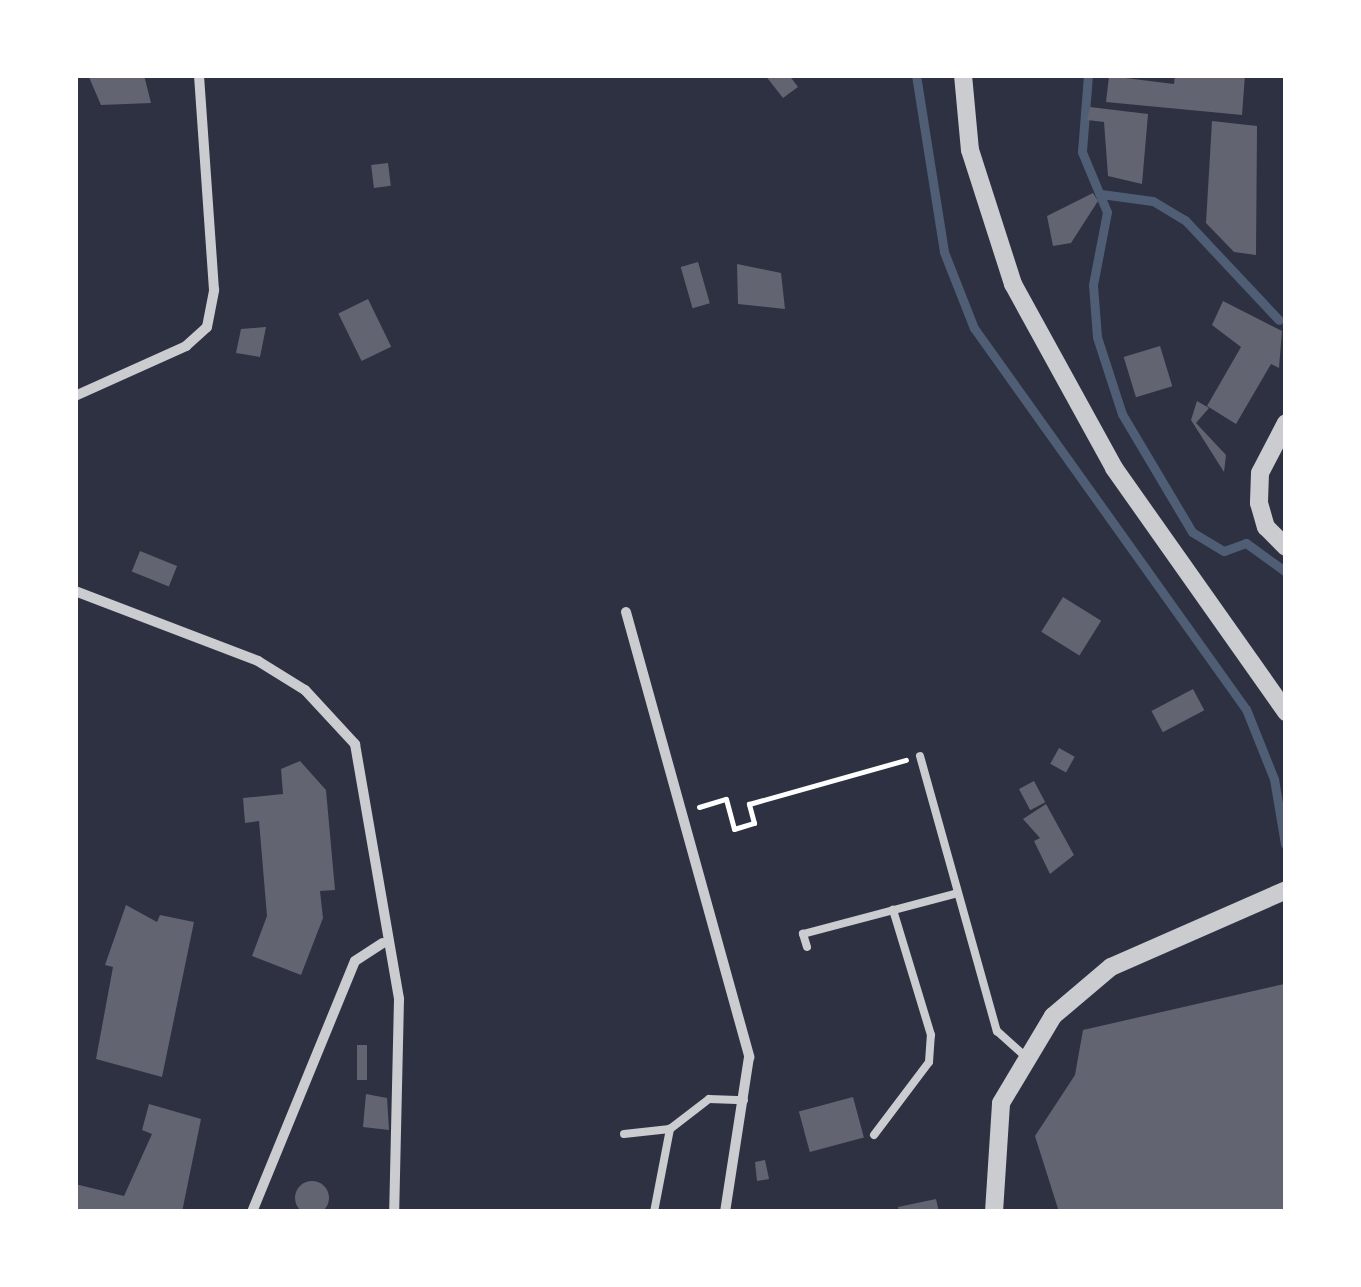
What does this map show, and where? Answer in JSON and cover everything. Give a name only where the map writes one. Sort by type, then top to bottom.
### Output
[{"type":"street","points":[[75,396],[186,346],[207,326],[214,290],[199,75]]},
{"type":"street","points":[[963,75],[970,150],[1013,284],[1114,468],[1286,712]]},
{"type":"street","points":[[1286,423],[1260,473],[1259,502],[1266,527],[1286,548]]},
{"type":"street","points":[[75,591],[258,661],[335,717],[370,789],[383,943],[400,999],[394,1212]]},
{"type":"street","points":[[626,612],[748,1056],[726,1212]]},
{"type":"street","points":[[994,1212],[1002,1103],[1024,1055],[1066,1001],[1111,967],[1286,890]]},
{"type":"street","points":[[252,1212],[355,962],[383,943]]},
{"type":"lane","points":[[920,756],[997,1032],[1024,1055]]},
{"type":"lane","points":[[807,947],[803,934],[958,893]]},
{"type":"lane","points":[[874,1136],[929,1062],[931,1035],[893,910]]},
{"type":"lane","points":[[624,1134],[670,1128],[709,1099],[744,1100]]},
{"type":"lane","points":[[654,1212],[670,1128]]},
{"type":"path","points":[[682,812],[726,799],[734,830],[754,824],[748,804],[920,756]]},
{"type":"building","points":[[88,75],[144,75],[151,103],[101,105]]},
{"type":"building","points":[[765,75],[789,75],[798,87],[783,98]]},
{"type":"building","points":[[1175,75],[1245,75],[1242,115],[1106,102],[1109,76],[1174,84]]},
{"type":"building","points":[[1090,107],[1148,114],[1142,184],[1108,176],[1104,122],[1087,120]]},
{"type":"building","points":[[1212,121],[1257,126],[1256,255],[1234,252],[1206,223]]},
{"type":"building","points":[[388,163],[391,186],[374,188],[371,165]]},
{"type":"building","points":[[1093,193],[1098,201],[1071,243],[1053,246],[1047,216]]},
{"type":"building","points":[[698,262],[710,303],[693,308],[681,267]]},
{"type":"building","points":[[737,264],[781,273],[785,309],[738,304]]},
{"type":"building","points":[[368,299],[391,347],[362,361],[338,313]]},
{"type":"building","points":[[1223,301],[1282,331],[1279,368],[1271,364],[1236,424],[1207,406],[1241,347],[1212,325]]},
{"type":"building","points":[[266,327],[260,357],[236,353],[241,329]]},
{"type":"building","points":[[1160,346],[1172,386],[1136,397],[1124,357]]},
{"type":"building","points":[[1197,401],[1209,408],[1196,423],[1226,455],[1224,472],[1191,420]]},
{"type":"building","points":[[140,551],[177,566],[169,586],[132,571]]},
{"type":"building","points":[[1063,597],[1101,621],[1079,656],[1041,632]]},
{"type":"building","points":[[1193,689],[1204,710],[1163,732],[1152,711]]},
{"type":"building","points":[[1059,748],[1075,757],[1066,772],[1050,764]]},
{"type":"building","points":[[300,761],[326,790],[335,890],[320,891],[323,918],[301,975],[252,956],[267,916],[259,821],[245,823],[243,798],[283,794],[281,769]]},
{"type":"building","points":[[1034,781],[1045,802],[1030,810],[1019,789]]},
{"type":"building","points":[[1046,804],[1074,855],[1050,874],[1034,841],[1040,838],[1023,819]]},
{"type":"building","points":[[126,905],[157,922],[160,915],[194,922],[162,1077],[96,1059],[113,967],[105,965]]},
{"type":"building","points":[[1284,984],[1286,1212],[1059,1212],[1035,1136],[1075,1075],[1083,1030]]},
{"type":"building","points":[[357,1045],[367,1045],[367,1080],[357,1080]]},
{"type":"building","points":[[366,1094],[387,1098],[389,1130],[363,1127]]},
{"type":"building","points":[[853,1097],[864,1138],[810,1152],[799,1111]]},
{"type":"building","points":[[149,1104],[201,1119],[182,1212],[75,1212],[75,1184],[124,1196],[152,1134],[142,1130]]},
{"type":"building","points":[[765,1160],[769,1179],[757,1181],[755,1162]]},
{"type":"building","points":[[312,1181],[324,1186],[329,1198],[324,1210],[312,1215],[300,1210],[295,1198],[300,1186]]},
{"type":"building","points":[[936,1199],[939,1212],[899,1212],[898,1207]]},
{"type":"waterway","points":[[916,75],[944,252],[974,328],[1246,709],[1274,779],[1285,844]]},
{"type":"waterway","points":[[1088,75],[1082,152],[1107,212],[1093,285],[1097,337],[1122,414],[1192,532],[1224,551],[1246,543],[1286,572]]},
{"type":"waterway","points":[[1101,194],[1153,201],[1185,220],[1279,320]]}]
